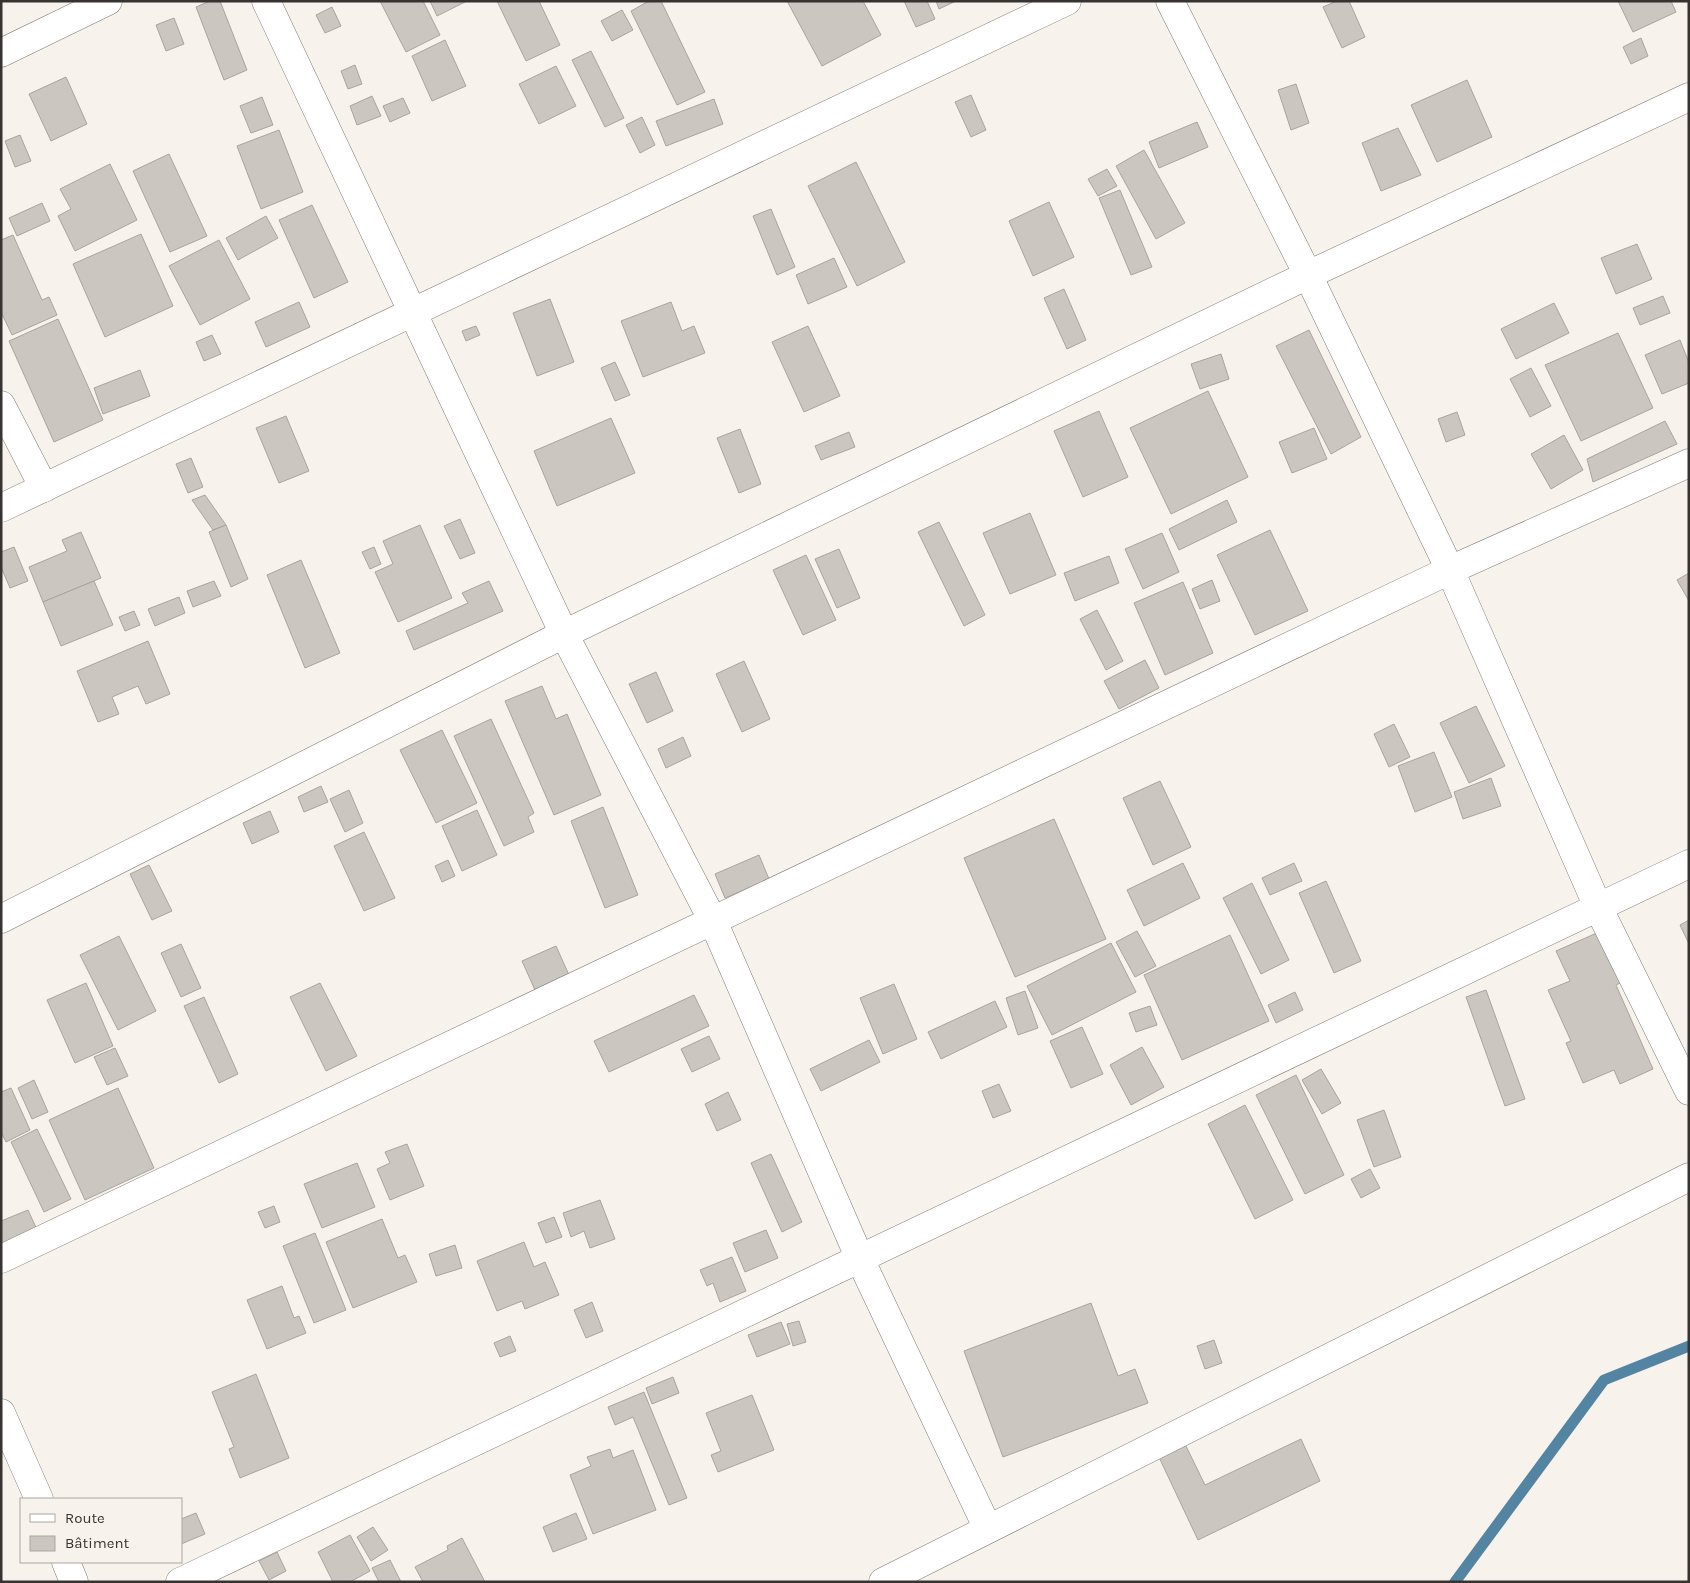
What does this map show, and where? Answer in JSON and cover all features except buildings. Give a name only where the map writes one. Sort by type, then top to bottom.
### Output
[{"type":"street","points":[[1,53],[108,1]]},
{"type":"street","points":[[266,1],[564,634],[713,921],[860,1259],[988,1529]]},
{"type":"street","points":[[1,508],[1067,1]]},
{"type":"street","points":[[1170,1],[1308,275],[1450,570],[1598,908],[1689,1091]]},
{"type":"street","points":[[1,919],[564,634],[1308,275],[1689,97]]},
{"type":"street","points":[[1,405],[44,488]]},
{"type":"street","points":[[1,1259],[1450,570],[1689,463]]},
{"type":"street","points":[[180,1582],[1689,864]]},
{"type":"street","points":[[883,1582],[1689,1177]]},
{"type":"street","points":[[1,1414],[38,1498]]},
{"type":"street","points":[[66,1563],[74,1582]]},
{"type":"waterway","points":[[1455,1582],[1604,1380],[1689,1346]]}]
